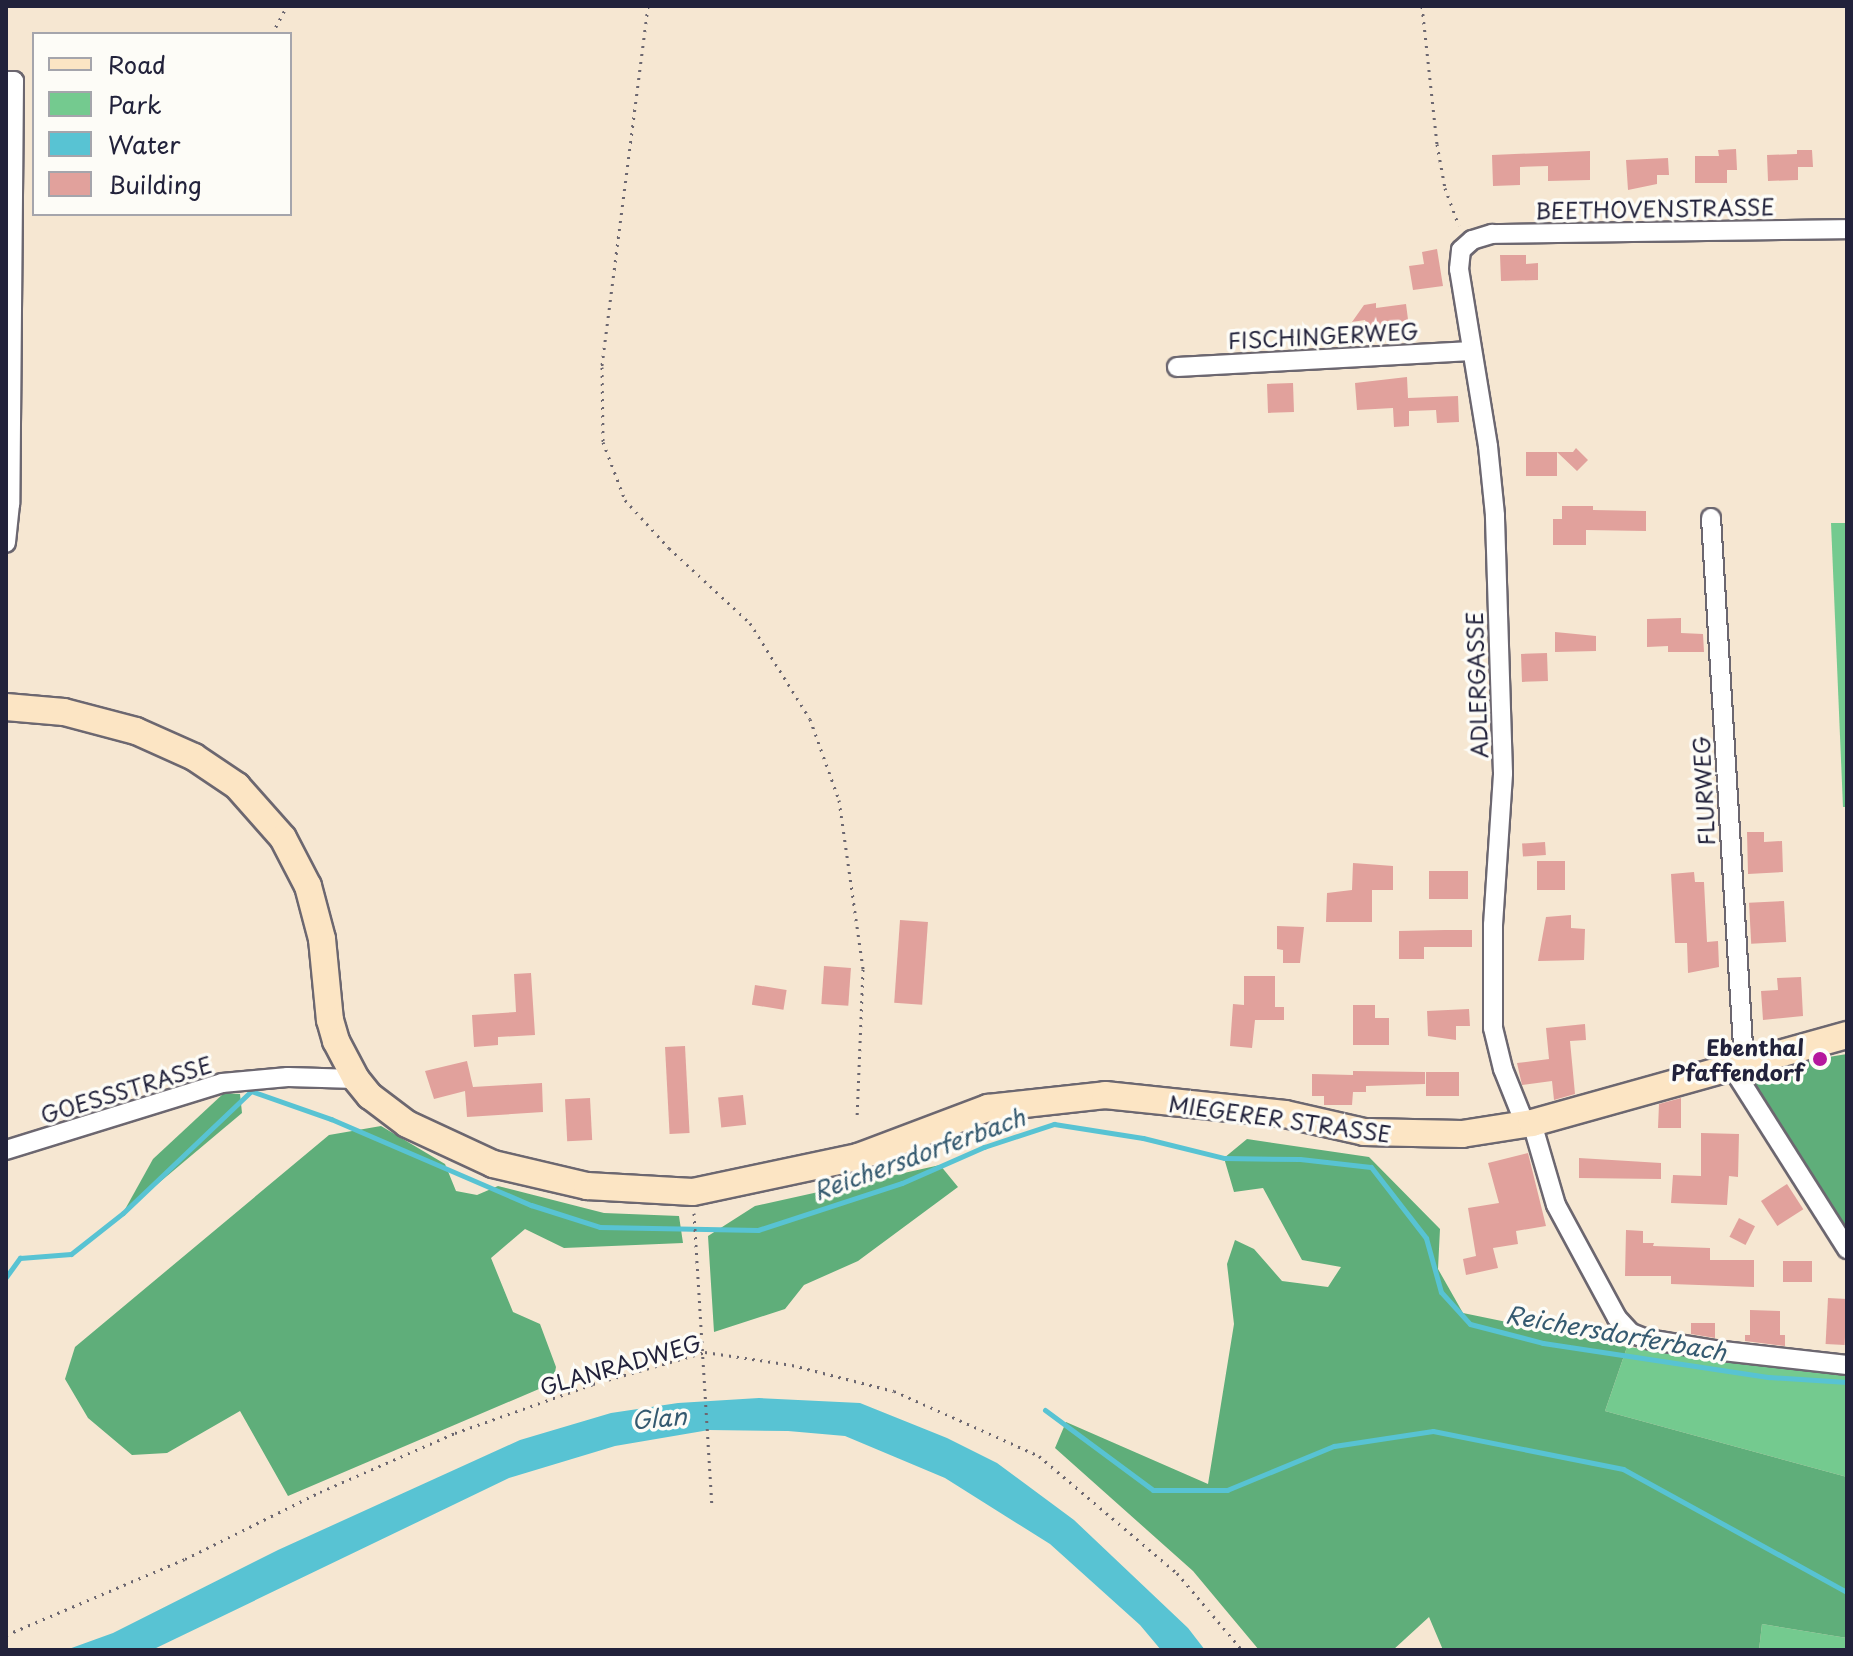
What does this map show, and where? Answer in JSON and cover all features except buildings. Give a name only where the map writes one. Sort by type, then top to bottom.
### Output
[{"type":"main road","name":"MIEGERER STRASSE","points":[[6,707],[64,712],[147,736],[217,770],[264,814],[283,838],[308,886],[322,939],[330,1020],[340,1050],[356,1079],[370,1096],[407,1124],[493,1164],[587,1186],[693,1192],[858,1157],[988,1108],[1105,1095],[1285,1114],[1364,1132],[1462,1134],[1529,1124],[1847,1035]]},
{"type":"street","points":[[6,543],[10,81]]},
{"type":"street","name":"BEETHOVENSTRASSE","points":[[1466,244],[1492,234],[1847,229]]},
{"type":"street","name":"ADLERGASSE","points":[[1466,244],[1461,250],[1459,269],[1495,515],[1502,717],[1501,837],[1493,925],[1493,1028],[1503,1069],[1529,1124],[1556,1205],[1617,1318],[1631,1333],[1647,1339],[1714,1350],[1847,1365]]},
{"type":"street","name":"FISCHINGERWEG","points":[[1177,367],[1472,351]]},
{"type":"street","name":"FLURWEG","points":[[1711,518],[1738,1064]]},
{"type":"street","points":[[1738,1064],[1847,1249]]},
{"type":"street","name":"GOESSSTRASSE","points":[[6,1150],[222,1083],[288,1077],[356,1079]]},
{"type":"path","points":[[273,32],[287,6]]},
{"type":"path","points":[[648,6],[602,367],[603,442],[625,500],[669,548],[750,623],[810,719],[839,800],[863,969],[857,1119]]},
{"type":"path","points":[[1422,6],[1437,144],[1445,188],[1466,244]]},
{"type":"path","points":[[694,1206],[706,1365],[712,1505]]},
{"type":"path","name":"GLANRADWEG","points":[[6,1635],[84,1604],[320,1492],[455,1433],[593,1384],[705,1352],[792,1365],[894,1391],[1039,1456],[1177,1573],[1242,1650]]},
{"type":"green space","points":[[1831,523],[1847,523],[1847,807],[1843,807]]},
{"type":"green space","points":[[1847,1054],[1847,1239],[1743,1071]]},
{"type":"green space","points":[[224,1093],[240,1094],[242,1113],[123,1213],[153,1159]]},
{"type":"green space","points":[[381,1126],[445,1164],[456,1191],[477,1195],[498,1186],[604,1213],[679,1216],[683,1243],[564,1248],[525,1229],[491,1258],[513,1312],[540,1324],[556,1367],[553,1383],[288,1496],[240,1411],[167,1453],[132,1455],[88,1418],[65,1379],[75,1347],[329,1135]]},
{"type":"green space","points":[[1247,1139],[1369,1157],[1440,1229],[1438,1269],[1463,1313],[1627,1347],[1605,1411],[1847,1477],[1847,1638],[1762,1624],[1759,1650],[1443,1650],[1429,1617],[1393,1650],[1259,1650],[1193,1571],[1055,1448],[1066,1422],[1208,1484],[1234,1324],[1227,1264],[1235,1240],[1254,1249],[1282,1281],[1328,1287],[1341,1267],[1302,1260],[1263,1188],[1234,1192],[1224,1158]]},
{"type":"green space","points":[[940,1165],[958,1187],[858,1261],[804,1285],[785,1309],[714,1332],[708,1236],[755,1206]]},
{"type":"green space","points":[[1627,1347],[1847,1372],[1847,1477],[1605,1411]]},
{"type":"green space","points":[[1762,1624],[1847,1638],[1847,1650],[1759,1650]]},
{"type":"water","name":"Glan","points":[[759,1398],[860,1403],[947,1438],[997,1463],[1074,1520],[1188,1628],[1205,1650],[1161,1650],[1140,1625],[1050,1544],[945,1478],[845,1436],[788,1431],[709,1430],[615,1446],[509,1478],[152,1650],[66,1650],[113,1633],[278,1550],[520,1440],[611,1413],[678,1403]]},
{"type":"waterway","name":"Reichersdorferbach","points":[[6,1277],[20,1258],[71,1254],[123,1213],[251,1091],[331,1119],[531,1205],[600,1227],[758,1230],[902,1183],[984,1147],[1054,1124],[1143,1138],[1224,1158],[1300,1159],[1371,1167],[1426,1238],[1441,1292],[1470,1324],[1543,1343],[1769,1377],[1847,1382]]},
{"type":"waterway","points":[[1045,1410],[1153,1490],[1227,1490],[1334,1446],[1433,1431],[1623,1469],[1847,1592]]},
{"type":"place","name":"Ebenthal Pfaffendorf","points":[[1820,1059]]}]
